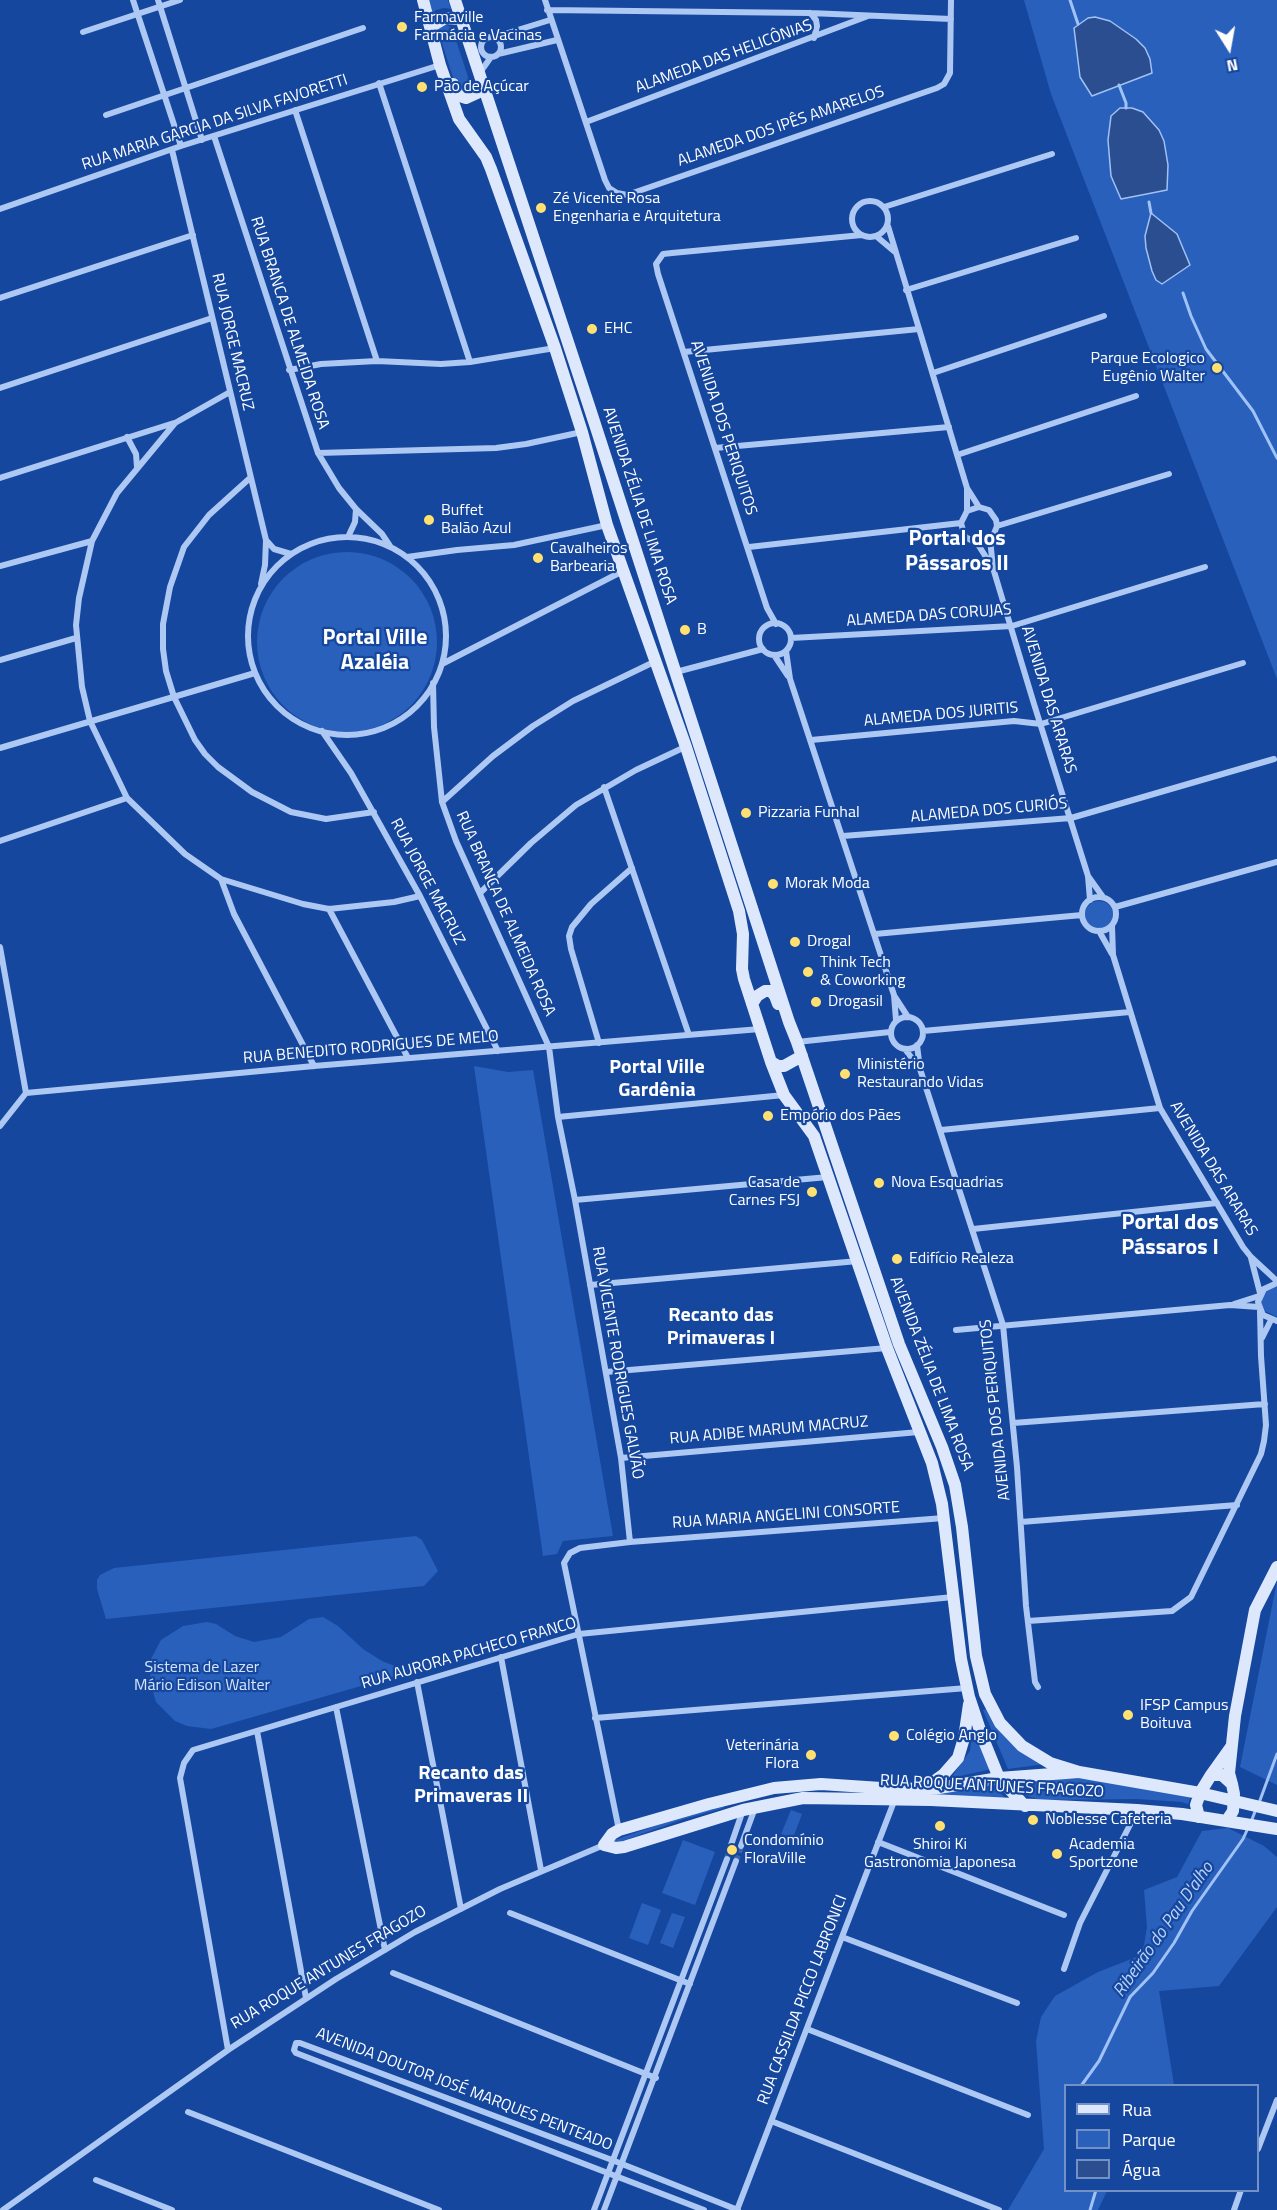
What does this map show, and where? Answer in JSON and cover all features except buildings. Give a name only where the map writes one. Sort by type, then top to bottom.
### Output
[{"type":"main road","name":"AVENIDA ZÉLIA DE LIMA ROSA","points":[[423,0],[440,64],[459,119],[486,158],[555,348],[582,432],[607,525],[686,747],[739,911],[743,934],[742,969],[771,1062],[784,1095],[814,1136],[887,1348],[932,1463],[944,1518],[961,1659],[968,1692],[999,1778],[1025,1806]]},
{"type":"main road","name":"AVENIDA ZÉLIA DE LIMA ROSA","points":[[455,0],[789,1022],[899,1344],[942,1447],[955,1485],[962,1527],[976,1656],[985,1694],[1000,1723],[1022,1746],[1050,1763],[1079,1772]]},
{"type":"main road","points":[[430,27],[448,17],[462,25]]},
{"type":"main road","points":[[440,64],[448,68],[459,97],[473,97],[480,80]]},
{"type":"main road","name":"AVENIDA ZÉLIA DE LIMA ROSA","points":[[752,1004],[760,993],[771,991],[781,1015],[789,1022]]},
{"type":"main road","points":[[771,1062],[784,1066],[802,1056]]},
{"type":"main road","points":[[1232,1821],[1233,1811],[1238,1802],[1230,1773],[1235,1716],[1255,1610],[1277,1568]]},
{"type":"main road","name":"AVENIDA ZÉLIA DE LIMA ROSA","points":[[922,1789],[942,1777],[957,1758],[964,1738],[968,1692]]},
{"type":"main road","points":[[1199,1817],[1196,1805],[1200,1793],[1210,1775],[1232,1746]]},
{"type":"main road","name":"RUA ROQUE ANTUNES FRAGOZO","points":[[749,1806],[798,1798],[895,1794],[999,1778],[1079,1772],[1200,1793],[1277,1811]]},
{"type":"main road","points":[[1210,1775],[1222,1775],[1232,1784]]},
{"type":"main road","name":"RUA ROQUE ANTUNES FRAGOZO","points":[[604,1845],[612,1834],[619,1830],[733,1797],[774,1788],[821,1784],[895,1794],[1025,1806],[1137,1810],[1232,1821],[1277,1829]]},
{"type":"main road","name":"RUA ROQUE ANTUNES FRAGOZO","points":[[749,1806],[761,1792]]},
{"type":"main road","points":[[733,1797],[749,1806]]},
{"type":"main road","points":[[604,1845],[624,1847],[749,1806]]},
{"type":"street","points":[[133,0],[181,146]]},
{"type":"street","points":[[82,32],[138,14],[159,3],[180,0]]},
{"type":"street","points":[[544,0],[586,122]]},
{"type":"street","points":[[548,10],[810,13],[951,19],[951,0]]},
{"type":"street","points":[[159,3],[202,140]]},
{"type":"street","points":[[810,13],[816,20],[817,26],[813,38]]},
{"type":"street","name":"ALAMEDA DAS HELICÔNIAS","points":[[586,122],[871,15]]},
{"type":"street","name":"ALAMEDA DOS IPÊS AMARELOS","points":[[586,122],[604,180],[609,188],[627,195],[937,88],[944,84],[950,73],[951,19]]},
{"type":"street","points":[[491,57],[485,55],[481,50],[482,41],[488,37],[495,37],[550,20]]},
{"type":"street","points":[[462,25],[482,41]]},
{"type":"street","points":[[106,115],[363,28]]},
{"type":"street","points":[[495,37],[501,45],[498,54]]},
{"type":"street","points":[[480,80],[491,57],[557,40]]},
{"type":"street","name":"RUA MARIA GARCIA DA SILVA FAVORETTI","points":[[0,209],[181,146],[440,64]]},
{"type":"street","points":[[379,83],[470,362]]},
{"type":"street","points":[[295,110],[377,362]]},
{"type":"street","name":"RUA BRANCA DE ALMEIDA ROSA","points":[[214,136],[318,453],[339,488],[382,534],[390,546]]},
{"type":"street","name":"RUA JORGE MACRUZ","points":[[172,150],[266,540],[265,565],[249,625],[248,644],[255,673],[266,693],[282,710],[301,723],[322,732],[348,734]]},
{"type":"street","points":[[884,207],[1052,154]]},
{"type":"street","points":[[896,253],[876,236],[862,235],[852,225],[854,210],[858,205],[872,200],[884,207],[888,213],[888,226],[896,253],[906,290],[967,488],[978,507]]},
{"type":"street","points":[[876,236],[888,226]]},
{"type":"street","name":"AVENIDA DOS PERIQUITOS","points":[[767,608],[658,274],[657,264],[663,254],[862,235]]},
{"type":"street","points":[[0,298],[193,236]]},
{"type":"street","points":[[906,290],[1076,237]]},
{"type":"street","points":[[933,373],[1104,316]]},
{"type":"street","points":[[0,388],[212,318]]},
{"type":"street","points":[[684,351],[919,329]]},
{"type":"street","points":[[289,370],[321,364],[470,362],[555,348]]},
{"type":"street","points":[[0,478],[175,423],[230,392]]},
{"type":"street","points":[[957,454],[1136,396]]},
{"type":"street","points":[[175,423],[117,493],[92,541],[79,598],[76,638],[82,687],[90,721],[127,798],[184,854],[221,879],[293,901],[329,909],[394,902],[420,896]]},
{"type":"street","points":[[715,448],[949,426]]},
{"type":"street","points":[[318,453],[496,448],[582,432]]},
{"type":"street","points":[[127,437],[135,454],[137,467]]},
{"type":"street","points":[[993,568],[990,539],[997,526],[1169,474]]},
{"type":"street","points":[[250,478],[209,515],[184,547],[170,586],[163,624],[163,649],[166,671],[174,697],[195,740],[205,754],[218,767],[252,792],[291,812],[326,819],[374,812]]},
{"type":"street","points":[[967,488],[967,511],[961,524],[965,537],[978,543],[993,568]]},
{"type":"street","points":[[967,511],[978,507],[989,510],[997,526]]},
{"type":"street","points":[[266,540],[274,549],[291,554],[318,541],[348,537],[355,522],[357,509]]},
{"type":"street","points":[[748,547],[961,524]]},
{"type":"street","points":[[408,557],[514,545],[607,525]]},
{"type":"street","name":"RUA BRANCA DE ALMEIDA ROSA","points":[[348,537],[369,539],[390,546],[408,557],[422,571],[437,594],[445,621],[445,649],[442,664],[434,683],[415,707],[395,722],[372,731],[348,734]]},
{"type":"street","points":[[978,543],[990,539]]},
{"type":"street","points":[[0,566],[92,541]]},
{"type":"street","name":"RUA JORGE MACRUZ","points":[[260,587],[273,569],[291,554]]},
{"type":"street","name":"ALAMEDA DAS CORUJAS","points":[[791,638],[1012,626],[1205,567]]},
{"type":"street","name":"AVENIDA DAS ARARAS","points":[[993,568],[1088,876]]},
{"type":"street","points":[[442,664],[623,570]]},
{"type":"street","points":[[767,608],[776,624],[788,630],[791,638],[786,651],[790,678],[894,995],[896,1020],[890,1032],[893,1041],[905,1049],[920,1069]]},
{"type":"street","points":[[767,608],[768,626]]},
{"type":"street","points":[[763,649],[760,639],[763,629],[776,624]]},
{"type":"street","points":[[0,660],[76,638]]},
{"type":"street","points":[[676,672],[763,649],[774,655],[790,678]]},
{"type":"street","points":[[774,655],[786,651]]},
{"type":"street","points":[[442,802],[493,756],[533,726],[573,701],[656,661]]},
{"type":"street","name":"ALAMEDA DOS JURITIS","points":[[811,740],[1014,721],[1041,724],[1244,663]]},
{"type":"street","points":[[0,748],[255,673]]},
{"type":"street","name":"RUA BRANCA DE ALMEIDA ROSA","points":[[434,683],[434,727],[442,802],[456,841],[549,1047]]},
{"type":"street","name":"RUA JORGE MACRUZ","points":[[322,732],[374,812],[420,896],[498,1051]]},
{"type":"street","points":[[480,893],[531,843],[576,805],[636,770],[686,747]]},
{"type":"street","name":"ALAMEDA DOS CURIÓS","points":[[843,836],[1071,818],[1274,759]]},
{"type":"street","points":[[604,787],[689,1035]]},
{"type":"street","points":[[0,841],[127,798]]},
{"type":"street","points":[[1115,907],[1277,862]]},
{"type":"street","points":[[599,1043],[571,950],[569,936],[572,927],[591,904],[632,868]]},
{"type":"street","points":[[1088,876],[1103,897],[1115,907],[1116,917],[1112,926],[1113,955]]},
{"type":"street","points":[[1088,876],[1090,900]]},
{"type":"street","points":[[221,879],[234,914],[314,1066]]},
{"type":"street","points":[[1103,897],[1090,900],[1085,905],[1082,915],[1089,928],[1099,931],[1112,926]]},
{"type":"street","points":[[329,909],[408,1058]]},
{"type":"street","points":[[875,934],[1082,915]]},
{"type":"street","points":[[1099,931],[1113,955]]},
{"type":"street","points":[[0,947],[26,1093],[0,1126]]},
{"type":"street","name":"AVENIDA DAS ARARAS","points":[[1113,955],[1160,1108],[1251,1257],[1277,1282]]},
{"type":"street","points":[[894,995],[908,1017],[918,1022],[923,1031],[921,1041],[905,1049]]},
{"type":"street","points":[[923,1031],[1130,1012]]},
{"type":"street","points":[[896,1020],[908,1017]]},
{"type":"street","name":"RUA BENEDITO RODRIGUES DE MELO","points":[[26,1093],[314,1066],[760,1029]]},
{"type":"street","points":[[797,1042],[890,1032]]},
{"type":"street","points":[[917,1045],[920,1069]]},
{"type":"street","name":"RUA VICENTE RODRIGUES GALVÃO","points":[[549,1047],[558,1117],[621,1458],[630,1542]]},
{"type":"street","name":"AVENIDA DOS PERIQUITOS","points":[[920,1069],[1003,1325],[1028,1621],[1035,1682],[1038,1687]]},
{"type":"street","points":[[558,1117],[784,1095]]},
{"type":"street","points":[[941,1130],[1160,1108]]},
{"type":"street","points":[[575,1200],[828,1177]]},
{"type":"street","points":[[973,1228],[1217,1203]]},
{"type":"street","name":"AVENIDA DAS ARARAS","points":[[1028,1621],[1172,1611],[1191,1597],[1261,1454],[1266,1425],[1265,1404],[1259,1295],[1251,1257]]},
{"type":"street","points":[[590,1285],[858,1261]]},
{"type":"street","points":[[1230,1305],[1259,1295],[1268,1285],[1277,1282]]},
{"type":"street","points":[[956,1330],[1230,1305],[1259,1309],[1274,1320],[1260,1341]]},
{"type":"street","points":[[606,1372],[887,1348]]},
{"type":"street","points":[[1013,1423],[1265,1404]]},
{"type":"street","name":"RUA ADIBE MARUM MACRUZ","points":[[621,1458],[920,1432]]},
{"type":"street","points":[[1021,1522],[1237,1505]]},
{"type":"street","name":"RUA MARIA ANGELINI CONSORTE","points":[[630,1542],[944,1518]]},
{"type":"street","points":[[619,1830],[564,1564],[565,1558],[571,1552],[580,1548],[630,1542]]},
{"type":"street","name":"RUA AURORA PACHECO FRANCO","points":[[228,2050],[180,1778],[183,1763],[193,1750],[579,1634],[954,1597]]},
{"type":"street","points":[[501,1657],[541,1870]]},
{"type":"street","points":[[417,1682],[461,1909]]},
{"type":"street","points":[[596,1718],[968,1692]]},
{"type":"street","points":[[336,1707],[385,1950]]},
{"type":"street","points":[[257,1731],[306,1998]]},
{"type":"street","name":"RUA CASSILDA PICCO LABRONICI","points":[[738,2210],[895,1794]]},
{"type":"street","points":[[749,1806],[742,1845],[733,1842],[749,1806]]},
{"type":"street","points":[[1064,1969],[1080,1923],[1137,1810]]},
{"type":"street","points":[[878,1842],[1064,1915]]},
{"type":"street","name":"RUA ROQUE ANTUNES FRAGOZO","points":[[3,2210],[228,2050],[306,1998],[385,1950],[415,1932],[541,1870],[604,1845]]},
{"type":"street","points":[[594,2210],[727,1859]]},
{"type":"street","points":[[604,2210],[656,2078],[736,1861]]},
{"type":"street","points":[[717,1884],[726,1887]]},
{"type":"street","points":[[510,1913],[690,1984]]},
{"type":"street","points":[[842,1937],[1017,2003]]},
{"type":"street","points":[[393,1973],[656,2078]]},
{"type":"street","points":[[807,2029],[1028,2115]]},
{"type":"street","name":"AVENIDA DOUTOR JOSÉ MARQUES PENTEADO","points":[[704,2210],[296,2053],[294,2050],[296,2043],[612,2160],[738,2210]]},
{"type":"street","points":[[440,2108],[444,2097]]},
{"type":"street","points":[[1259,2144],[1277,2100]]},
{"type":"street","points":[[188,2112],[439,2210]]},
{"type":"street","points":[[771,2121],[999,2210]]},
{"type":"street","points":[[96,2180],[172,2210]]},
{"type":"street","points":[[1234,2210],[1240,2192]]},
{"type":"green space","points":[[428,0],[448,0],[451,9],[436,10],[431,15]]},
{"type":"green space","name":"Parque Ecologico Eugênio Walter","points":[[1024,0],[1277,0],[1277,679],[1051,94]]},
{"type":"green space","points":[[445,24],[452,28],[470,83],[467,93],[457,90],[439,34],[438,29]]},
{"type":"green space","points":[[347,552],[381,559],[397,567],[411,578],[422,592],[430,608],[437,642],[430,676],[422,692],[411,706],[397,717],[381,725],[347,732],[313,725],[297,717],[283,706],[272,692],[264,676],[257,642],[264,608],[272,592],[283,578],[297,567],[313,559]]},
{"type":"green space","points":[[1099,901],[1109,905],[1113,915],[1109,925],[1099,929],[1089,925],[1085,915],[1089,905]]},
{"type":"green space","points":[[474,1066],[508,1072],[533,1070],[613,1536],[563,1541],[557,1554],[543,1556]]},
{"type":"green space","points":[[1271,1287],[1277,1287],[1277,1317],[1265,1311],[1261,1302],[1264,1293]]},
{"type":"green space","points":[[416,1536],[422,1540],[438,1571],[424,1586],[106,1619],[97,1589],[97,1580],[100,1575],[114,1568]]},
{"type":"green space","points":[[1277,1581],[1277,1785],[1240,1767]]},
{"type":"green space","name":"Sistema de Lazer Mário Edison Walter","points":[[323,1617],[338,1626],[363,1649],[382,1661],[410,1672],[211,1729],[187,1726],[175,1721],[156,1702],[150,1682],[151,1659],[161,1640],[183,1626],[207,1622],[216,1624],[235,1636],[254,1642],[281,1637],[309,1619]]},
{"type":"green space","points":[[987,1709],[1045,1764],[1008,1769],[983,1710]]},
{"type":"green space","points":[[973,1726],[992,1769],[951,1778],[970,1751]]},
{"type":"green space","points":[[1053,1777],[1114,1781],[1191,1796],[1188,1804],[1137,1799],[1040,1800],[1024,1795],[1015,1786],[1017,1782]]},
{"type":"green space","points":[[995,1783],[1005,1799],[910,1794]]},
{"type":"green space","points":[[723,1806],[724,1808],[684,1819],[611,1845],[609,1842],[683,1816]]},
{"type":"green space","points":[[791,1810],[802,1814],[793,1838],[781,1834]]},
{"type":"green space","points":[[1228,1828],[1264,1846],[1277,1857],[1277,1907],[1219,1986],[1159,1991],[1174,2084],[1064,2084],[1064,2192],[1107,2192],[1098,2210],[1008,2210],[1044,2149],[1036,2041],[1041,2017],[1055,1996],[1098,1972],[1139,1956],[1144,1945],[1147,1927],[1144,1890],[1177,1877],[1202,1831]]},
{"type":"green space","points":[[683,1840],[715,1852],[695,1905],[662,1893]]},
{"type":"green space","points":[[642,1903],[661,1910],[648,1945],[629,1938]]},
{"type":"green space","points":[[672,1913],[685,1917],[673,1948],[660,1943]]},
{"type":"water","points":[[1095,17],[1110,21],[1136,39],[1145,48],[1150,59],[1152,73],[1092,96],[1080,77],[1074,28],[1088,18]]},
{"type":"water","points":[[1120,108],[1132,108],[1143,112],[1159,130],[1164,141],[1168,165],[1167,190],[1121,199],[1111,176],[1108,140],[1111,116]]},
{"type":"water","points":[[1151,213],[1177,234],[1190,265],[1162,284],[1156,280],[1152,271],[1146,248],[1145,236]]},
{"type":"waterway","points":[[1070,0],[1078,24]]},
{"type":"waterway","points":[[1119,85],[1126,108]]},
{"type":"waterway","points":[[1149,202],[1151,213]]},
{"type":"waterway","points":[[1183,293],[1206,349],[1253,411],[1277,458]]},
{"type":"waterway","name":"Ribeirão do Pau D'alho","points":[[1259,1803],[1277,1754]]},
{"type":"waterway","name":"Ribeirão do Pau D'alho","points":[[1251,1822],[1256,1809]]},
{"type":"waterway","name":"Ribeirão do Pau D'alho","points":[[1082,2084],[1099,2061],[1130,1997],[1153,1973],[1174,1943],[1192,1911],[1243,1839],[1248,1828]]},
{"type":"waterway","name":"Ribeirão do Pau D'alho","points":[[1090,2210],[1095,2192]]},
{"type":"tunnel","points":[[727,1859],[731,1845]]},
{"type":"tunnel","points":[[736,1861],[741,1846]]},
{"type":"place","name":"Farmaville Farmácia e Vacinas","points":[[402,27]]},
{"type":"place","name":"Pão de Açúcar","points":[[422,87]]},
{"type":"place","name":"Zé Vicente Rosa Engenharia e Arquitetura","points":[[541,208]]},
{"type":"place","name":"EHC","points":[[592,329]]},
{"type":"place","name":"Parque Ecologico Eugênio Walter","points":[[1217,368]]},
{"type":"place","name":"Buffet Balão Azul","points":[[429,520]]},
{"type":"place","name":"Cavalheiros Barbearia","points":[[538,558]]},
{"type":"place","name":"B","points":[[685,630]]},
{"type":"place","name":"Pizzaria Funhal","points":[[746,813]]},
{"type":"place","name":"Morak Moda","points":[[773,884]]},
{"type":"place","name":"Drogal","points":[[795,942]]},
{"type":"place","name":"Think Tech & Coworking","points":[[808,972]]},
{"type":"place","name":"Drogasil","points":[[816,1002]]},
{"type":"place","name":"Ministério Restaurando Vidas","points":[[845,1074]]},
{"type":"place","name":"Empório dos Pães","points":[[768,1116]]},
{"type":"place","name":"Nova Esquadrias","points":[[879,1183]]},
{"type":"place","name":"Casa de Carnes FSJ","points":[[812,1192]]},
{"type":"place","name":"Edifício Realeza","points":[[897,1259]]},
{"type":"place","name":"IFSP Campus Boituva","points":[[1128,1715]]},
{"type":"place","name":"Colégio Anglo","points":[[894,1736]]},
{"type":"place","name":"Veterinária Flora","points":[[811,1755]]},
{"type":"place","name":"Noblesse Cafeteria","points":[[1033,1820]]},
{"type":"place","name":"Shiroi Ki Gastronomia Japonesa","points":[[940,1826]]},
{"type":"place","name":"Condomínio FloraVille","points":[[732,1850]]},
{"type":"place","name":"Academia Sportzone","points":[[1057,1854]]},
{"type":"district","name":"Portal dos Pássaros II","points":[[957,552]]},
{"type":"district","name":"Portal Ville Azaléia","points":[[375,652]]},
{"type":"district","name":"Portal Ville Gardênia","points":[[657,1080]]},
{"type":"district","name":"Portal dos Pássaros I","points":[[1170,1236]]},
{"type":"district","name":"Recanto das Primaveras I","points":[[721,1328]]},
{"type":"district","name":"Recanto das Primaveras II","points":[[471,1786]]}]
